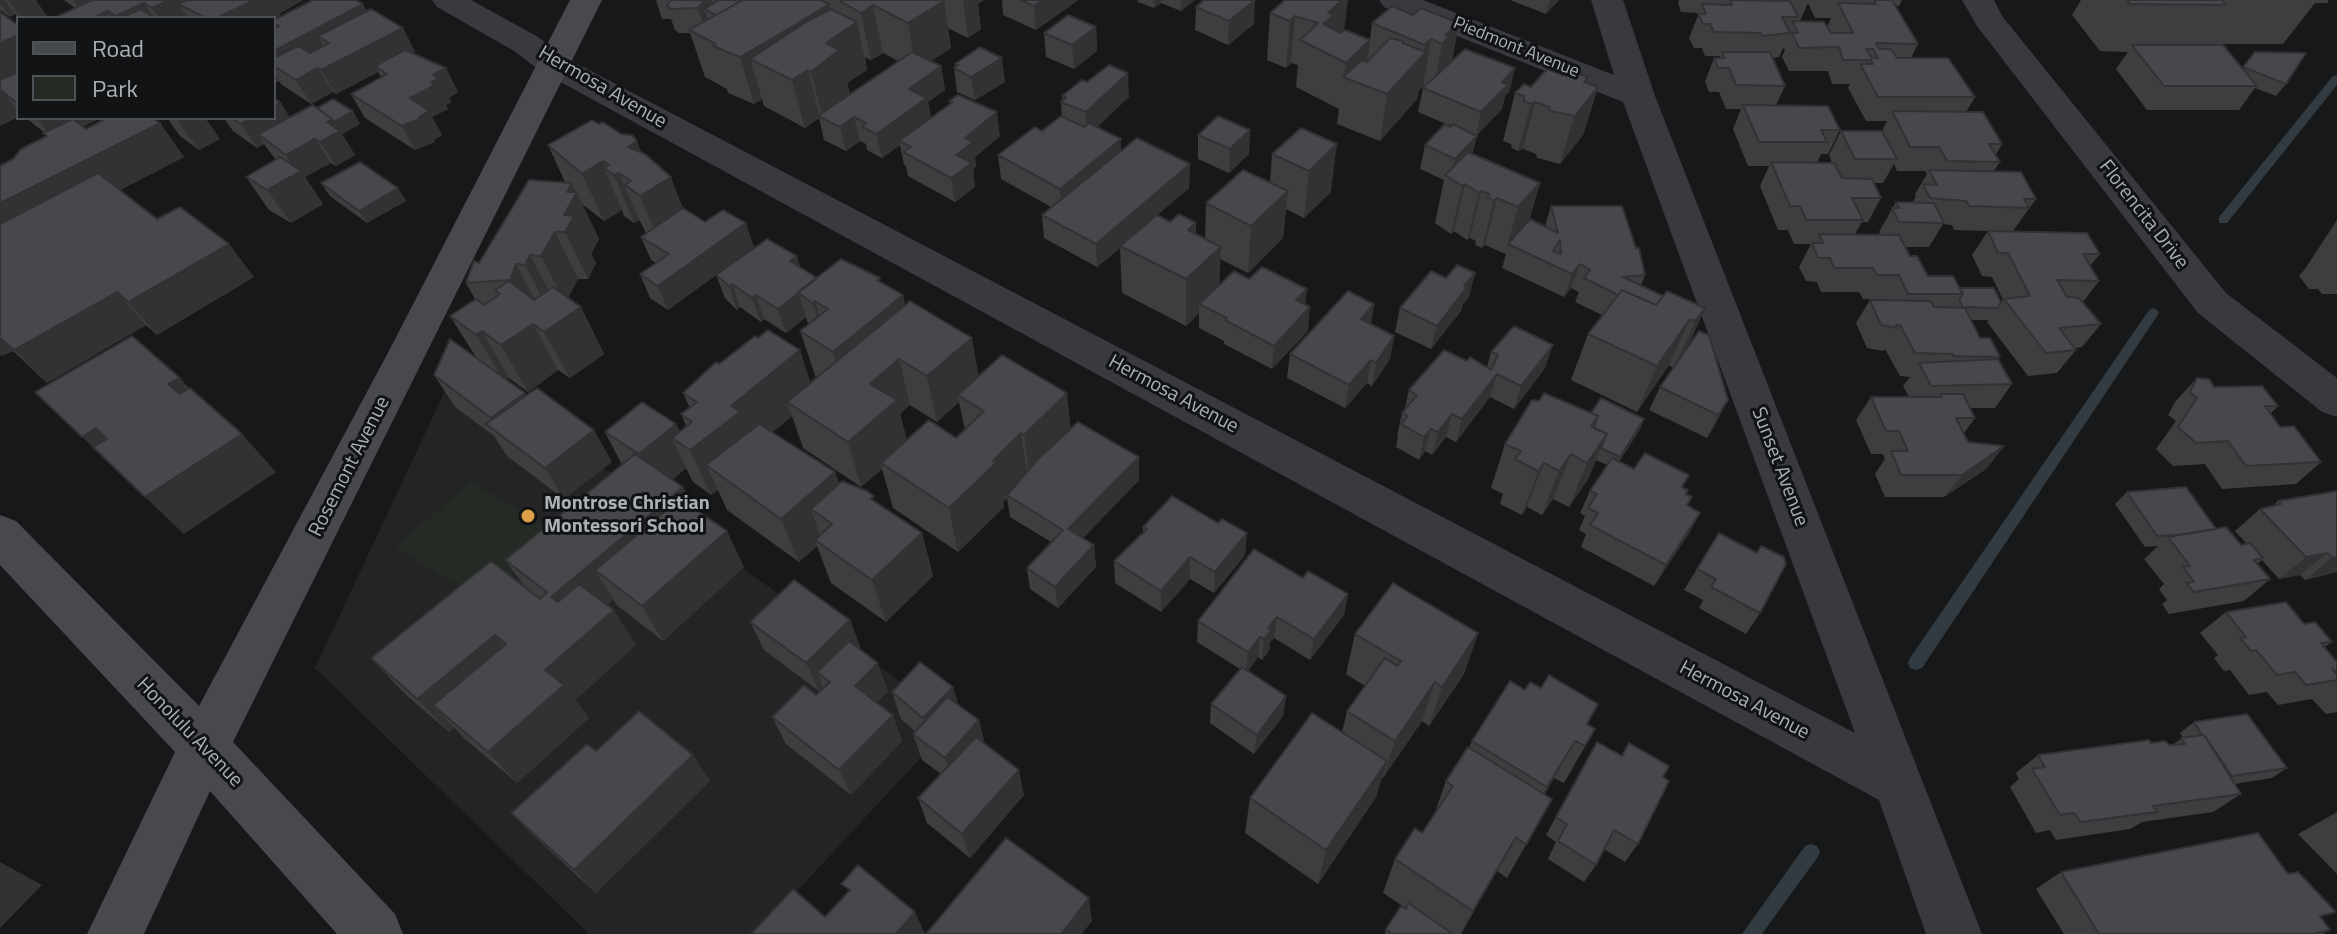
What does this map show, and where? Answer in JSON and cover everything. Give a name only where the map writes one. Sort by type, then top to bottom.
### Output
[{"type":"street","name":"Hermosa Avenue","points":[[448,0],[526,44],[554,65],[1900,784]]},
{"type":"street","name":"Rosemont Avenue","points":[[115,934],[204,747],[586,0]]},
{"type":"street","name":"Piedmont Avenue","points":[[1395,0],[1638,96]]},
{"type":"street","name":"Sunset Avenue","points":[[1607,0],[1638,96],[1954,934]]},
{"type":"street","name":"Florencita Drive","points":[[1978,0],[1988,19],[2212,303],[2337,401]]},
{"type":"street","name":"Honolulu Avenue","points":[[0,534],[204,747],[375,934]]},
{"type":"shaded area","name":"Montrose Christian Montessori School","points":[[458,363],[955,721],[757,934],[589,934],[315,668]]},
{"type":"green space","points":[[471,482],[558,533],[484,602],[395,547]]},
{"type":"building","points":[[92,0],[169,0],[152,8],[144,3],[116,16],[108,11],[97,16],[58,16]]},
{"type":"building","points":[[188,0],[254,0],[221,16],[202,16],[178,4]]},
{"type":"building","points":[[313,0],[356,0],[363,4],[276,50],[276,28],[279,26],[276,19]]},
{"type":"building","points":[[670,0],[704,0],[698,8],[671,9],[667,6]]},
{"type":"building","points":[[719,0],[743,0],[716,15],[704,9]]},
{"type":"building","points":[[743,0],[821,0],[829,4],[740,57],[713,46],[716,44],[689,30]]},
{"type":"building","points":[[842,0],[944,1],[908,23],[873,5],[861,13]]},
{"type":"building","points":[[1021,0],[1043,0],[1034,6]]},
{"type":"building","points":[[1204,0],[1255,0],[1229,21],[1196,7]]},
{"type":"building","points":[[1285,0],[1342,0],[1328,13],[1334,15],[1323,24],[1341,33],[1345,30],[1370,40],[1346,63],[1300,40],[1318,23],[1295,16],[1290,21],[1270,13]]},
{"type":"building","points":[[1730,0],[1790,1],[1798,17],[1782,17],[1790,33],[1762,36],[1761,33],[1714,32],[1710,24],[1703,24],[1698,14],[1706,14],[1702,4],[1732,5]]},
{"type":"building","points":[[1874,0],[1892,0],[1918,44],[1876,43],[1879,49],[1891,49],[1897,58],[1948,58],[1975,97],[1878,97],[1860,64],[1873,64],[1871,60],[1843,60],[1839,47],[1799,48],[1792,33],[1798,33],[1792,21],[1824,22],[1831,33],[1853,33],[1838,3],[1876,4]],"holes":[[[1866,49],[1873,49],[1878,58],[1872,58]]]},
{"type":"building","points":[[2127,0],[2222,0],[2226,5],[2130,4]]},
{"type":"building","points":[[1392,6],[1413,15],[1421,8],[1459,23],[1445,35],[1449,37],[1442,44],[1431,39],[1425,45],[1372,23]]},
{"type":"building","points":[[141,9],[151,16],[125,16]]},
{"type":"building","points":[[371,9],[403,28],[296,80],[276,67],[276,57],[298,46],[310,53],[329,43],[318,36]]},
{"type":"building","points":[[831,9],[857,22],[826,43],[839,50],[811,72],[808,70],[792,80],[750,59],[806,22]]},
{"type":"building","points":[[0,12],[16,24],[16,36],[0,43]]},
{"type":"building","points":[[1068,15],[1096,27],[1072,45],[1044,33]]},
{"type":"building","points":[[1390,38],[1426,52],[1387,94],[1343,77],[1362,60],[1367,62]]},
{"type":"building","points":[[2132,45],[2223,45],[2257,86],[2164,86]]},
{"type":"building","points":[[980,47],[1002,58],[971,77],[954,68],[958,65],[955,64]]},
{"type":"building","points":[[1465,49],[1515,68],[1502,82],[1508,85],[1481,112],[1423,88]]},
{"type":"building","points":[[405,50],[446,68],[433,75],[439,79],[431,82],[435,85],[410,98],[429,111],[419,117],[422,118],[402,126],[351,94],[387,74],[375,66]]},
{"type":"building","points":[[912,52],[941,66],[909,89],[927,98],[876,134],[861,126],[866,123],[854,117],[840,127],[818,116]]},
{"type":"building","points":[[1722,52],[1770,52],[1785,86],[1736,85],[1729,68],[1718,68],[1714,58],[1725,58]]},
{"type":"building","points":[[2255,52],[2306,53],[2286,84],[2243,67]]},
{"type":"building","points":[[1109,65],[1128,73],[1086,112],[1061,102],[1066,97],[1062,96],[1082,80],[1087,82]]},
{"type":"building","points":[[1547,69],[1563,75],[1567,70],[1588,77],[1584,82],[1598,87],[1575,116],[1550,111],[1549,107],[1535,102],[1531,104],[1524,101],[1524,96],[1515,93],[1524,84],[1531,87]]},
{"type":"building","points":[[16,73],[16,102],[0,92],[0,80]]},
{"type":"building","points":[[958,95],[997,112],[965,138],[973,142],[956,155],[972,163],[951,178],[903,152],[911,147],[899,141],[953,102],[949,101]]},
{"type":"building","points":[[333,99],[353,111],[334,122],[317,108]]},
{"type":"building","points":[[313,105],[332,119],[327,122],[340,131],[320,142],[315,139],[286,155],[258,134]]},
{"type":"building","points":[[1743,105],[1828,106],[1840,130],[1821,130],[1827,142],[1759,142]]},
{"type":"building","points":[[1892,111],[1983,112],[2002,144],[1989,144],[2000,162],[1947,161],[1939,147],[1910,147]]},
{"type":"building","points":[[1061,116],[1084,127],[1089,123],[1121,139],[1060,189],[998,155],[1035,127],[1042,131]]},
{"type":"building","points":[[1218,116],[1250,130],[1230,149],[1198,135]]},
{"type":"building","points":[[71,120],[86,129],[103,120],[155,120],[160,123],[0,203],[0,166],[13,159],[21,149],[47,136],[43,133]]},
{"type":"building","points":[[592,120],[599,124],[603,122],[621,134],[632,135],[637,141],[628,147],[645,154],[671,177],[640,196],[625,185],[631,181],[604,168],[609,165],[603,161],[582,174],[548,145]]},
{"type":"building","points":[[1445,124],[1450,127],[1453,124],[1477,136],[1455,159],[1425,145]]},
{"type":"building","points":[[1301,128],[1337,144],[1309,171],[1272,154]]},
{"type":"building","points":[[1841,131],[1882,131],[1897,159],[1855,159]]},
{"type":"building","points":[[1137,138],[1190,164],[1096,244],[1042,215]]},
{"type":"building","points":[[1468,152],[1540,183],[1518,207],[1497,198],[1494,201],[1487,197],[1490,194],[1479,193],[1465,184],[1462,186],[1445,175]]},
{"type":"building","points":[[280,157],[301,171],[267,190],[246,177]]},
{"type":"building","points":[[360,162],[398,188],[359,211],[321,183]]},
{"type":"building","points":[[1771,162],[1834,163],[1842,178],[1872,179],[1881,198],[1852,198],[1863,220],[1806,220],[1800,206],[1790,206]]},
{"type":"building","points":[[1243,170],[1288,191],[1251,226],[1206,203]]},
{"type":"building","points":[[1929,170],[2021,172],[2036,199],[2024,199],[2029,208],[1969,206],[1966,201],[1930,198],[1923,184],[1937,185]]},
{"type":"building","points":[[98,173],[157,219],[180,207],[229,244],[128,302],[117,292],[14,350],[0,338],[0,224]]},
{"type":"building","points":[[529,180],[572,183],[567,192],[577,192],[564,215],[574,216],[565,232],[555,232],[541,256],[530,255],[525,265],[516,264],[510,280],[466,283],[474,261],[479,263]]},
{"type":"building","points":[[1896,202],[1934,203],[1944,223],[1899,222],[1892,208],[1899,208]]},
{"type":"building","points":[[1551,206],[1622,206],[1636,248],[1639,248],[1645,275],[1623,277],[1663,296],[1656,305],[1622,290],[1618,295],[1584,278],[1590,270],[1580,264],[1572,274],[1508,244],[1530,219],[1558,233]],"holes":[[[1560,240],[1561,254],[1553,251]]]},
{"type":"building","points":[[683,208],[705,222],[723,210],[746,223],[658,286],[640,274],[669,254],[641,237]]},
{"type":"building","points":[[1179,214],[1196,223],[1188,230],[1221,247],[1186,279],[1120,246],[1157,215],[1170,222]]},
{"type":"building","points":[[1988,231],[2087,233],[2100,254],[2083,254],[2099,281],[2057,280],[2067,297],[2079,298],[2101,324],[2059,328],[2076,350],[2046,353],[2004,299],[2030,296],[2008,253],[1998,253]]},
{"type":"building","points":[[1819,234],[1899,235],[1910,256],[1917,256],[1928,276],[1953,276],[1963,294],[1908,294],[1899,275],[1877,275],[1873,268],[1834,268],[1830,258],[1818,258],[1812,243],[1823,243]]},
{"type":"building","points":[[767,239],[797,256],[790,261],[817,278],[778,309],[756,295],[752,298],[732,284],[729,286],[716,275]]},
{"type":"building","points":[[841,259],[880,278],[877,280],[903,295],[833,352],[800,331],[828,309],[815,301],[813,304],[798,292]]},
{"type":"building","points":[[1457,265],[1475,273],[1437,326],[1400,308],[1431,271],[1446,278]]},
{"type":"building","points":[[1262,267],[1307,289],[1296,300],[1310,307],[1274,346],[1199,304],[1234,271],[1249,279]]},
{"type":"building","points":[[509,281],[534,300],[553,287],[581,307],[544,332],[533,324],[501,345],[482,331],[476,335],[450,316],[476,299],[484,305],[500,294],[495,290]]},
{"type":"building","points":[[1959,288],[1994,288],[2001,302],[1998,308],[1963,307],[1959,300],[1963,294]]},
{"type":"building","points":[[1622,290],[1656,305],[1667,291],[1705,308],[1695,321],[1690,319],[1657,366],[1588,334]]},
{"type":"building","points":[[1348,291],[1374,304],[1361,319],[1394,336],[1376,363],[1371,360],[1349,385],[1290,354]]},
{"type":"building","points":[[1870,300],[1930,301],[1934,307],[1965,308],[1980,338],[1990,338],[2000,357],[1915,353],[1900,325],[1896,325],[1897,328],[1881,325]]},
{"type":"building","points":[[910,301],[972,338],[927,376],[899,359],[870,384],[897,400],[848,442],[787,402]]},
{"type":"building","points":[[1514,326],[1553,345],[1521,386],[1497,374],[1462,419],[1452,414],[1438,432],[1431,429],[1424,437],[1401,424],[1408,416],[1402,413],[1417,395],[1409,390],[1444,350],[1467,361],[1470,357],[1491,370],[1498,355],[1491,352]]},
{"type":"building","points":[[768,330],[800,350],[731,406],[740,412],[690,450],[672,438],[692,422],[681,414],[697,402],[683,393],[716,362],[719,364],[755,336],[758,338]]},
{"type":"building","points":[[1699,331],[1709,335],[1728,400],[1718,415],[1660,387]]},
{"type":"building","points":[[132,336],[180,378],[168,384],[180,394],[190,388],[242,434],[145,497],[93,447],[107,439],[96,428],[82,437],[35,392]]},
{"type":"building","points":[[450,339],[525,393],[491,418],[434,375]]},
{"type":"building","points":[[1002,355],[1067,393],[1024,435],[1021,433],[993,461],[996,463],[949,508],[881,463],[929,420],[956,438],[984,411],[958,395]]},
{"type":"building","points":[[1998,359],[2012,384],[1931,386],[1919,363]]},
{"type":"building","points":[[2197,378],[2209,379],[2214,387],[2262,386],[2278,406],[2265,406],[2280,427],[2294,426],[2321,462],[2246,466],[2228,441],[2196,443],[2178,427],[2197,398],[2190,392]]},
{"type":"building","points":[[537,388],[594,430],[545,468],[486,424]]},
{"type":"building","points":[[1544,393],[1598,416],[1591,426],[1607,434],[1587,463],[1571,454],[1559,471],[1544,463],[1538,471],[1515,459],[1521,451],[1505,444],[1532,400],[1539,401]]},
{"type":"building","points":[[1940,394],[1963,394],[1975,418],[1956,418],[1968,442],[2004,446],[1962,475],[1901,475],[1891,451],[1908,451],[1899,431],[1886,431],[1871,397],[1942,397]]},
{"type":"building","points":[[1601,398],[1644,419],[1620,457],[1601,448],[1607,434],[1594,428],[1598,416],[1591,413]]},
{"type":"building","points":[[642,402],[676,424],[639,454],[605,432]]},
{"type":"building","points":[[1078,422],[1139,457],[1068,529],[1094,545],[1055,587],[1027,568],[1063,530],[1007,495],[1038,459]]},
{"type":"building","points":[[759,424],[835,472],[781,519],[706,465]]},
{"type":"building","points":[[1645,453],[1689,475],[1682,487],[1692,497],[1687,505],[1700,513],[1666,565],[1590,525],[1598,513],[1588,508],[1597,494],[1590,491],[1612,458],[1634,469]]},
{"type":"building","points":[[635,454],[683,487],[551,597],[558,602],[579,584],[614,610],[545,670],[564,685],[488,752],[433,705],[506,644],[495,635],[417,699],[371,658],[491,561],[540,599],[547,592],[505,560]]},
{"type":"building","points":[[842,481],[867,491],[874,496],[871,499],[922,533],[872,580],[815,540],[832,524],[811,509]]},
{"type":"building","points":[[2186,487],[2216,529],[2157,536],[2127,492]]},
{"type":"building","points":[[2337,491],[2337,557],[2332,558],[2327,553],[2306,557],[2260,509],[2281,504],[2278,501]]},
{"type":"building","points":[[1172,496],[1218,523],[1222,519],[1247,533],[1215,572],[1190,557],[1161,591],[1114,561],[1147,529],[1143,527]]},
{"type":"building","points":[[680,499],[727,531],[642,606],[595,570]]},
{"type":"building","points":[[2226,527],[2241,545],[2250,543],[2263,558],[2254,560],[2270,579],[2194,592],[2186,583],[2194,582],[2183,567],[2190,566],[2168,537]]},
{"type":"building","points":[[1719,533],[1757,553],[1761,546],[1784,557],[1786,564],[1760,613],[1711,587],[1716,579],[1697,569]]},
{"type":"building","points":[[1254,549],[1303,578],[1308,571],[1348,594],[1314,639],[1277,617],[1268,628],[1272,630],[1264,639],[1260,637],[1248,652],[1198,621]]},
{"type":"building","points":[[794,580],[850,620],[806,663],[750,622]]},
{"type":"building","points":[[1393,583],[1478,633],[1442,687],[1435,682],[1395,741],[1347,711],[1385,658],[1397,666],[1401,661],[1355,634]]},
{"type":"building","points":[[2286,602],[2304,624],[2315,622],[2332,642],[2321,643],[2337,662],[2337,673],[2332,668],[2337,680],[2306,685],[2295,672],[2277,675],[2256,650],[2251,651],[2240,638],[2246,637],[2226,612]]},
{"type":"building","points":[[849,641],[878,663],[855,686],[893,715],[839,770],[772,717],[804,685],[816,695],[830,682],[817,672]]},
{"type":"building","points":[[920,662],[953,687],[923,718],[892,692]]},
{"type":"building","points":[[1242,667],[1286,696],[1257,735],[1211,704]]},
{"type":"building","points":[[1549,675],[1598,704],[1587,724],[1595,729],[1585,746],[1575,741],[1547,787],[1472,741],[1510,681],[1525,690],[1530,682],[1541,688]]},
{"type":"building","points":[[947,697],[979,720],[945,758],[913,734]]},
{"type":"building","points":[[639,711],[693,755],[574,870],[511,813],[587,744],[596,751]]},
{"type":"building","points":[[1312,713],[1387,761],[1326,850],[1250,798]]},
{"type":"building","points":[[2247,714],[2287,768],[2232,776],[2194,722]]},
{"type":"building","points":[[2204,735],[2241,794],[2153,806],[2157,812],[2081,822],[2074,813],[2060,815],[2032,769],[2045,767],[2038,755],[2149,740],[2151,743],[2165,741],[2169,745],[2185,744],[2181,738]]},
{"type":"building","points":[[976,737],[1019,770],[962,834],[918,798]]},
{"type":"building","points":[[1597,742],[1622,756],[1629,743],[1669,766],[1663,777],[1669,781],[1638,844],[1614,830],[1596,865],[1558,841],[1567,824],[1556,817]]},
{"type":"building","points":[[1468,747],[1552,799],[1526,845],[1516,837],[1473,911],[1395,859],[1415,828],[1422,833],[1453,786],[1446,781]]},
{"type":"building","points":[[2258,833],[2288,874],[2298,872],[2336,912],[2320,916],[2330,930],[2313,934],[2099,934],[2061,872]]},
{"type":"building","points":[[1006,838],[1089,898],[1061,934],[926,934]]},
{"type":"building","points":[[858,865],[915,912],[896,934],[751,934],[793,889],[825,917],[850,890],[841,884]]},
{"type":"building","points":[[1408,903],[1453,934],[1389,934],[1386,929],[1401,906],[1406,909]]},
{"type":"waterway","points":[[2223,220],[2337,78]]},
{"type":"waterway","points":[[1916,663],[2153,313]]},
{"type":"waterway","points":[[1751,934],[1811,852]]},
{"type":"place","name":"Montrose Christian Montessori School","points":[[528,516]]}]
